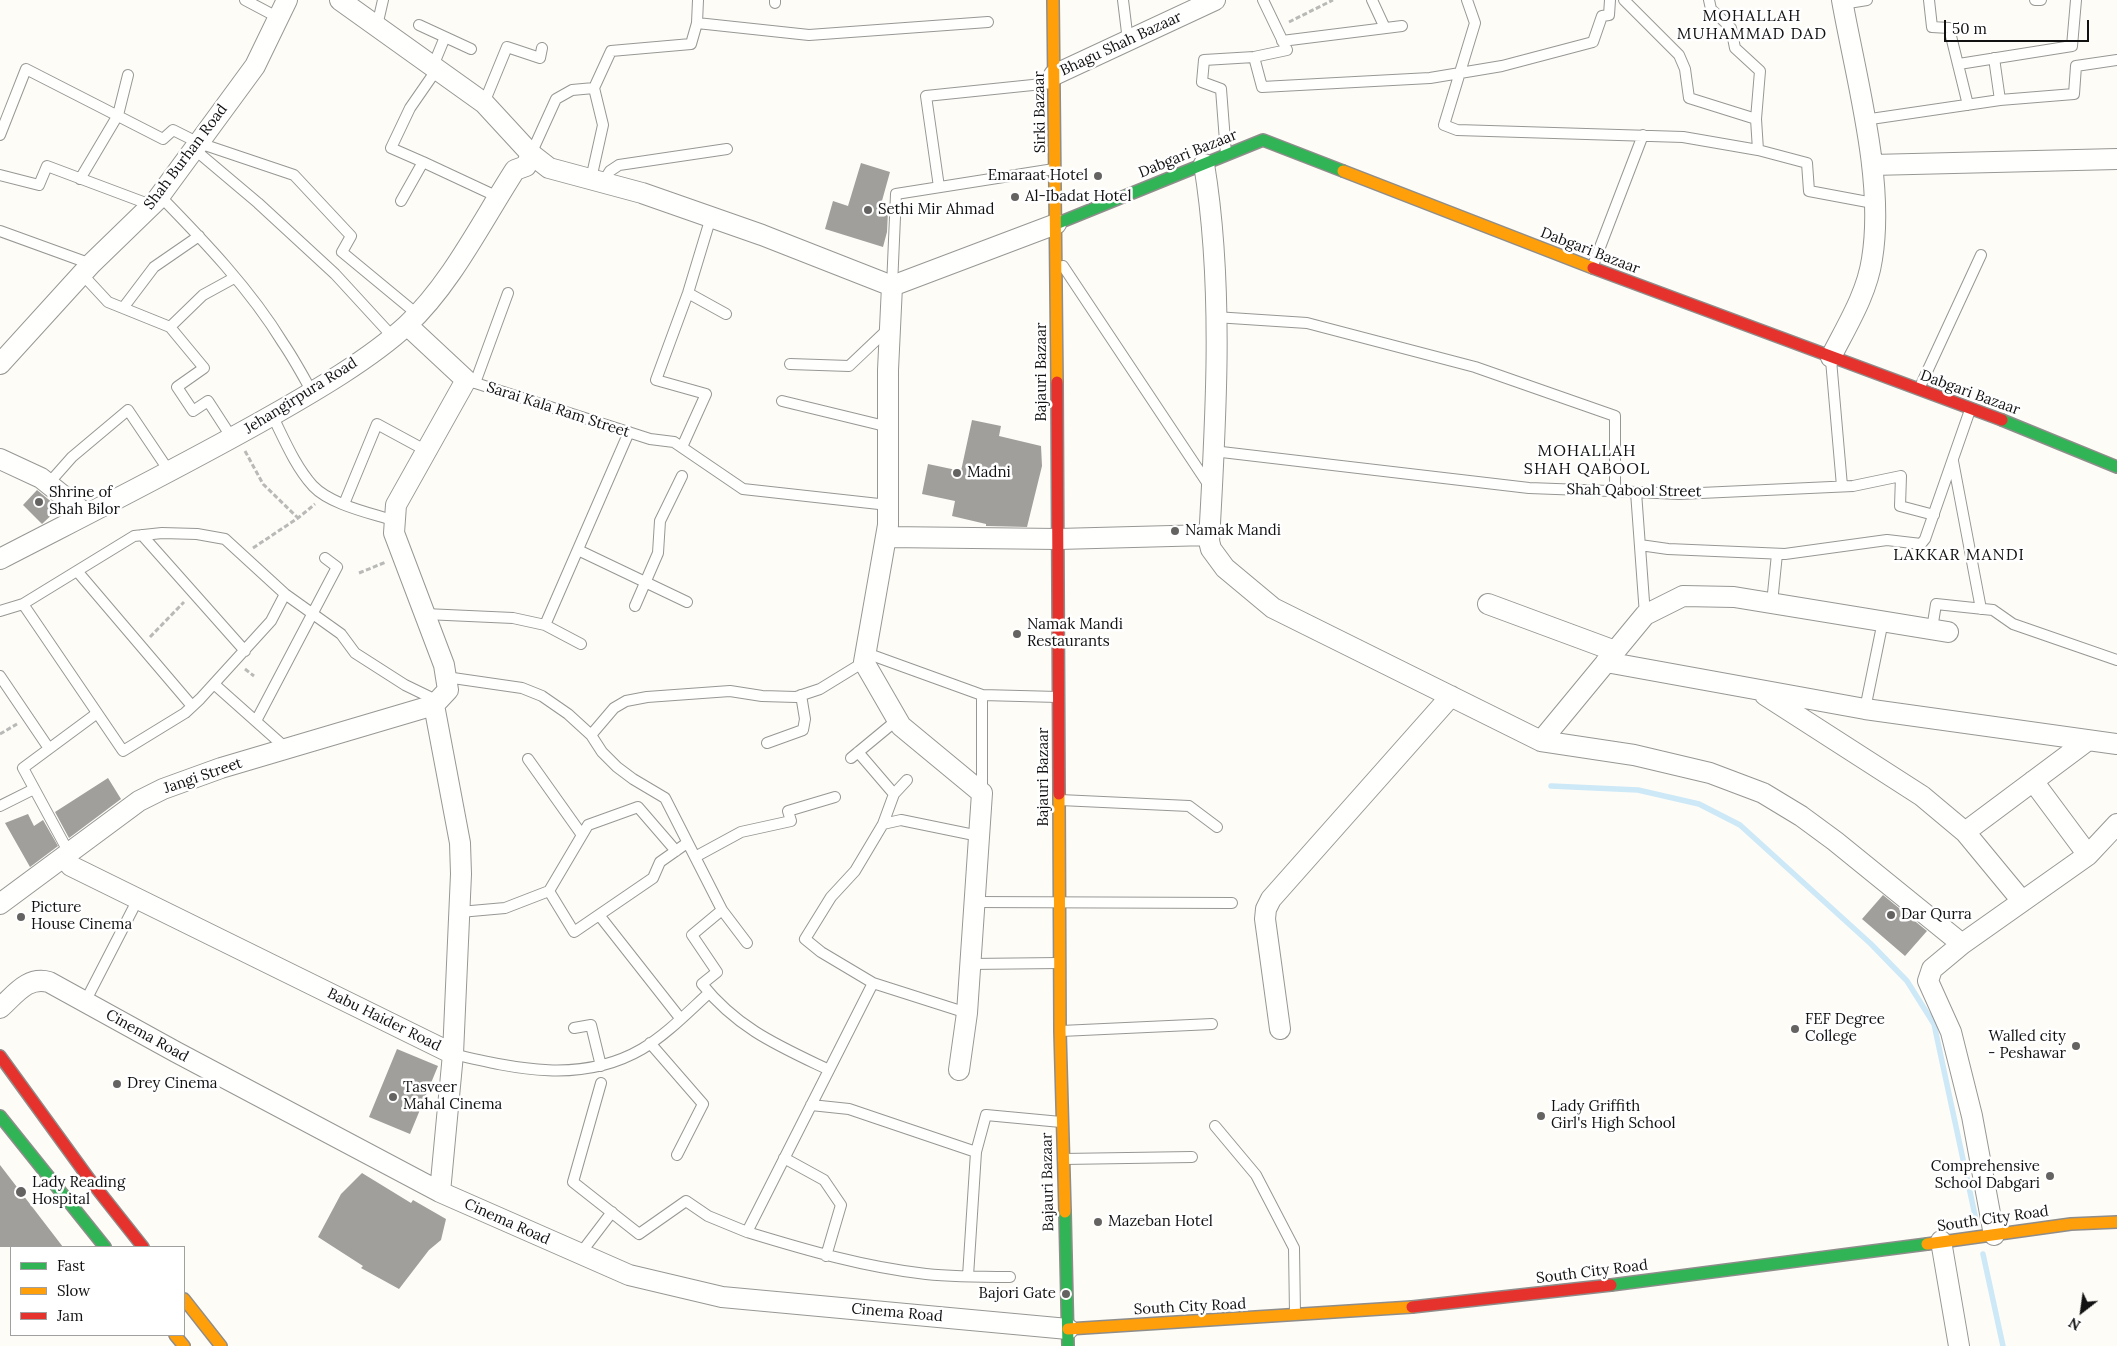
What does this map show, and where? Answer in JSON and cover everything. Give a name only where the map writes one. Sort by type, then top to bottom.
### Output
[{"type":"main road","name":"Sirki Bazaar","points":[[1053,0],[1056,224]]},
{"type":"main road","name":"Dabgari Bazaar","points":[[1056,224],[1263,140],[1592,268],[1970,409],[2117,467]]},
{"type":"main road","name":"Bajauri Bazaar","points":[[1056,224],[1060,1031],[1068,1337]]},
{"type":"main road","points":[[0,1056],[90,1180],[142,1246]]},
{"type":"main road","points":[[0,1116],[104,1246]]},
{"type":"main road","name":"South City Road","points":[[1068,1337],[1295,1316],[1418,1308],[1718,1272],[2071,1224],[2117,1222]]},
{"type":"main road","points":[[185,1300],[220,1346]]},
{"type":"main road","points":[[176,1336],[184,1346]]},
{"type":"street","points":[[340,0],[484,103],[531,154],[549,168],[642,193],[711,217],[892,286],[1056,224]]},
{"type":"street","name":"Bhagu Shah Bazaar","points":[[1054,79],[1206,2]]},
{"type":"street","points":[[1831,358],[1860,298],[1872,260],[1872,165],[1842,2]]},
{"type":"street","name":"Shah Burhan Road","points":[[0,364],[86,269],[156,201],[255,66],[283,9]]},
{"type":"street","name":"Jehangirpura Road","points":[[0,559],[235,436],[312,392],[405,325],[434,296],[515,170],[526,166],[531,154]]},
{"type":"street","points":[[1872,165],[2117,160]]},
{"type":"street","points":[[1204,164],[1210,202],[1216,270],[1214,451],[1209,535],[1211,549],[1225,568],[1273,608],[1541,742],[1634,755],[1710,772],[1763,794],[1801,816],[1835,841],[1962,944]]},
{"type":"street","points":[[892,286],[887,537],[865,658],[901,726],[982,793],[967,1013],[959,1070]]},
{"type":"street","points":[[405,325],[471,381],[426,450],[396,505],[394,533],[444,665],[448,690],[436,703],[460,843],[460,912],[453,1054],[440,1192]]},
{"type":"street","points":[[0,459],[18,466],[49,483],[86,514]]},
{"type":"street","points":[[887,537],[1058,539],[1209,535]]},
{"type":"street","points":[[1541,742],[1646,615],[1684,596],[1734,597],[1940,630]]},
{"type":"street","points":[[1488,604],[1611,656],[1757,690],[1865,709],[2117,744]]},
{"type":"street","points":[[1757,690],[1922,796],[1966,832],[2022,901]]},
{"type":"street","points":[[1280,1029],[1265,918],[1266,909],[1271,899],[1451,696]]},
{"type":"street","name":"Jangi Street","points":[[0,904],[139,802],[163,790],[221,768],[436,703]]},
{"type":"street","points":[[1966,832],[2087,741]]},
{"type":"street","points":[[2033,781],[2088,855]]},
{"type":"street","points":[[1994,1235],[1972,1116],[1951,1032],[1928,981],[1932,969],[1962,944],[2088,855],[2117,824]]},
{"type":"street","name":"Babu Haider Road","points":[[66,855],[71,866],[453,1054]]},
{"type":"street","name":"Cinema Road","points":[[0,1008],[30,981],[40,979],[48,982],[440,1192],[629,1275],[722,1297],[1068,1337]]},
{"type":"street","points":[[1942,1241],[1959,1346]]},
{"type":"lane","points":[[245,0],[283,9]]},
{"type":"lane","points":[[377,26],[383,0]]},
{"type":"lane","points":[[597,181],[603,125],[594,88],[611,51],[691,44],[697,22],[698,0]]},
{"type":"lane","points":[[1123,0],[1128,41]]},
{"type":"lane","points":[[1226,155],[1221,89],[1202,82],[1204,60],[1254,57],[1287,50],[1263,0]]},
{"type":"lane","points":[[1372,0],[1384,28]]},
{"type":"lane","points":[[1467,0],[1475,23],[1444,125],[1457,130],[1683,137],[1758,150],[1807,163],[1809,191],[1873,202]]},
{"type":"lane","points":[[1254,57],[1262,87],[1430,78],[1502,66],[1592,42],[1602,16],[1609,16],[1610,0]]},
{"type":"lane","points":[[1624,0],[1679,55],[1685,69],[1689,98],[1756,119]]},
{"type":"lane","points":[[1709,0],[1711,9],[1731,28],[1735,48],[1760,71],[1756,119],[1758,150]]},
{"type":"lane","points":[[1842,2],[1867,0]]},
{"type":"lane","points":[[1929,0],[1932,27],[1949,28],[1968,105]]},
{"type":"lane","points":[[2035,0],[2041,0]]},
{"type":"lane","points":[[1959,64],[2072,46],[2076,0]]},
{"type":"lane","points":[[697,22],[809,35],[988,22]]},
{"type":"lane","points":[[419,25],[471,48]]},
{"type":"lane","points":[[1282,41],[1402,26]]},
{"type":"lane","points":[[445,37],[435,68],[410,108],[391,148],[498,197]]},
{"type":"lane","points":[[484,103],[507,46],[540,58],[542,48]]},
{"type":"lane","points":[[1994,58],[2000,100]]},
{"type":"lane","points":[[1864,120],[2000,100],[2074,94],[2076,66],[2117,60]]},
{"type":"lane","points":[[1,128],[26,70],[163,139],[173,130],[196,146],[335,274],[405,325]]},
{"type":"lane","points":[[80,179],[118,115],[128,75]]},
{"type":"lane","points":[[939,187],[926,96],[1054,79]]},
{"type":"lane","points":[[531,154],[556,99],[572,90],[594,88]]},
{"type":"lane","points":[[1592,268],[1643,135]]},
{"type":"lane","points":[[196,146],[294,174],[351,236],[342,252],[405,325]]},
{"type":"lane","points":[[597,181],[619,165],[727,149]]},
{"type":"lane","points":[[401,201],[423,162]]},
{"type":"lane","points":[[0,175],[39,185],[47,166],[80,179],[156,201],[199,236],[234,278],[283,342],[312,392]]},
{"type":"lane","points":[[892,286],[896,194],[1055,168]]},
{"type":"lane","points":[[682,447],[706,394],[656,380],[688,293],[711,217]]},
{"type":"lane","points":[[0,231],[86,269],[108,302],[170,327],[204,368],[177,387],[193,411],[208,401],[235,436]]},
{"type":"lane","points":[[122,308],[154,267],[199,236]]},
{"type":"lane","points":[[1919,390],[1981,255]]},
{"type":"lane","points":[[1056,256],[1212,490]]},
{"type":"lane","points":[[170,327],[203,295],[234,278]]},
{"type":"lane","points":[[471,381],[508,293]]},
{"type":"lane","points":[[688,293],[726,314]]},
{"type":"lane","points":[[1215,317],[1307,323],[1475,367],[1615,416],[1615,491]]},
{"type":"lane","points":[[790,364],[850,366],[890,328]]},
{"type":"lane","points":[[1831,358],[1842,486]]},
{"type":"lane","name":"Sarai Kala Ram Street","points":[[471,381],[650,439],[674,442],[743,490],[888,504]]},
{"type":"lane","points":[[782,401],[888,427]]},
{"type":"lane","points":[[1640,545],[1668,549],[1777,554],[1887,540],[1921,544],[1925,539],[1934,515],[1970,409]]},
{"type":"lane","points":[[49,483],[72,457],[128,410],[169,471]]},
{"type":"lane","points":[[272,415],[296,462],[314,487],[344,504],[395,521]]},
{"type":"lane","points":[[344,504],[377,424],[426,450]]},
{"type":"lane","points":[[545,625],[629,432]]},
{"type":"lane","name":"Shah Qabool Street","points":[[1214,451],[1530,488],[1679,494],[1853,486],[1901,476],[1900,506],[1934,515]]},
{"type":"lane","points":[[1953,460],[1981,609]]},
{"type":"lane","points":[[635,606],[658,553],[660,521],[682,476]]},
{"type":"lane","points":[[1636,492],[1646,615]]},
{"type":"lane","points":[[0,611],[23,604],[134,536],[162,533],[198,534],[225,539],[285,594],[313,612],[341,634],[355,653],[436,703]]},
{"type":"lane","points":[[142,536],[244,651]]},
{"type":"lane","points":[[578,550],[687,602]]},
{"type":"lane","points":[[1772,603],[1777,554]]},
{"type":"lane","points":[[256,721],[337,567],[325,558]]},
{"type":"lane","points":[[77,571],[192,706]]},
{"type":"lane","points":[[23,604],[96,714],[123,751],[192,706],[271,621],[285,594]]},
{"type":"lane","points":[[1940,630],[1936,604],[1994,610],[2013,624],[2117,660]]},
{"type":"lane","points":[[425,614],[512,618],[545,625],[581,644]]},
{"type":"lane","points":[[1865,709],[1883,621]]},
{"type":"lane","points":[[591,735],[614,708],[626,701],[647,697],[730,691],[762,696],[796,697],[820,689],[865,658],[982,695],[1059,697]]},
{"type":"lane","points":[[0,676],[48,747]]},
{"type":"lane","points":[[446,677],[522,688],[542,696],[568,714],[591,735],[602,752],[617,767],[665,798],[722,910],[747,943]]},
{"type":"lane","points":[[214,684],[287,749]]},
{"type":"lane","points":[[767,743],[803,730],[805,719],[801,695]]},
{"type":"lane","points":[[982,695],[982,793]]},
{"type":"lane","points":[[66,855],[23,768],[48,747],[96,714]]},
{"type":"lane","points":[[894,794],[855,755],[898,720]]},
{"type":"lane","points":[[528,758],[582,835]]},
{"type":"lane","points":[[907,780],[894,794],[883,824],[855,871],[831,897],[805,939],[821,952],[873,983],[967,1013]]},
{"type":"lane","points":[[0,806],[34,790]]},
{"type":"lane","points":[[695,857],[740,832],[791,821],[788,811],[835,797]]},
{"type":"lane","points":[[1059,800],[1189,806],[1217,827]]},
{"type":"lane","points":[[460,912],[505,908],[549,892],[588,825],[638,807],[676,851]]},
{"type":"lane","points":[[883,824],[901,820],[979,836]]},
{"type":"lane","points":[[549,892],[574,932],[653,878],[660,862],[687,843]]},
{"type":"lane","points":[[85,1002],[138,899]]},
{"type":"lane","points":[[974,902],[1060,904],[1232,903]]},
{"type":"lane","points":[[722,910],[692,935],[717,972],[702,984],[728,1013],[762,1037],[829,1070]]},
{"type":"lane","points":[[600,915],[680,1018]]},
{"type":"lane","points":[[970,964],[1060,963]]},
{"type":"lane","points":[[747,1232],[873,983]]},
{"type":"lane","name":"Babu Haider Road","points":[[453,1054],[507,1067],[568,1072],[610,1065],[650,1043],[709,993]]},
{"type":"lane","points":[[1060,1031],[1212,1024]]},
{"type":"lane","points":[[574,1028],[591,1025],[601,1066]]},
{"type":"lane","points":[[650,1043],[703,1104],[677,1155]]},
{"type":"lane","points":[[601,1083],[573,1182],[639,1234],[686,1201],[708,1216],[747,1232],[826,1256],[873,1266],[928,1274],[1010,1278]]},
{"type":"lane","points":[[811,1105],[849,1109],[976,1152]]},
{"type":"lane","points":[[968,1276],[976,1152],[986,1115],[1062,1122]]},
{"type":"lane","points":[[1215,1126],[1256,1175],[1294,1248],[1295,1316]]},
{"type":"lane","points":[[1063,1159],[1192,1157]]},
{"type":"lane","points":[[784,1158],[824,1180],[841,1205],[826,1256]]},
{"type":"lane","points":[[580,1254],[612,1212]]},
{"type":"path","points":[[1276,28],[1333,0]]},
{"type":"path","points":[[235,436],[263,484],[298,518]]},
{"type":"path","points":[[242,554],[298,518],[326,494]]},
{"type":"path","points":[[359,573],[403,556]]},
{"type":"path","points":[[140,646],[174,615],[193,592]]},
{"type":"building","points":[[861,163],[890,172],[880,208],[888,211],[887,232],[883,247],[825,229],[833,201],[848,206]]},
{"type":"building","points":[[972,420],[1001,426],[999,436],[1041,446],[1042,466],[1027,527],[986,526],[986,524],[952,516],[955,501],[922,494],[928,464],[961,471]]},
{"type":"building","points":[[37,490],[59,508],[42,524],[23,505]]},
{"type":"building","points":[[108,778],[121,799],[69,838],[55,812]]},
{"type":"building","points":[[28,814],[34,826],[43,820],[58,846],[30,867],[5,823]]},
{"type":"building","points":[[1883,895],[1927,931],[1905,956],[1862,919]]},
{"type":"building","points":[[397,1049],[438,1066],[410,1134],[369,1117]]},
{"type":"building","points":[[0,1165],[62,1246],[0,1247]]},
{"type":"building","points":[[362,1173],[411,1203],[413,1200],[446,1219],[441,1240],[429,1250],[399,1289],[361,1268],[363,1266],[318,1237],[341,1194]]},
{"type":"waterway","points":[[1551,786],[1638,790],[1699,804],[1740,825],[1871,944],[1907,981],[1934,1024],[1976,1220]]},
{"type":"waterway","points":[[1983,1254],[2003,1346]]},
{"type":"traffic: fast","points":[[1056,224],[1263,140],[1343,171]]},
{"type":"traffic: fast","points":[[2002,420],[2117,467]]},
{"type":"traffic: fast","points":[[0,1116],[104,1246]]},
{"type":"traffic: fast","points":[[1065,1212],[1068,1346]]},
{"type":"traffic: fast","points":[[1611,1285],[1927,1244]]},
{"type":"traffic: slow","points":[[1053,0],[1057,382]]},
{"type":"traffic: slow","points":[[1343,171],[1593,268]]},
{"type":"traffic: slow","points":[[1059,794],[1060,1031],[1065,1212]]},
{"type":"traffic: slow","points":[[1927,1244],[2071,1224],[2117,1222]]},
{"type":"traffic: slow","points":[[185,1300],[221,1346]]},
{"type":"traffic: slow","points":[[1068,1329],[1412,1307]]},
{"type":"traffic: slow","points":[[176,1336],[184,1346]]},
{"type":"traffic: jam","points":[[1593,268],[2002,420]]},
{"type":"traffic: jam","points":[[1057,382],[1059,794]]},
{"type":"traffic: jam","points":[[0,1056],[90,1180],[142,1246]]},
{"type":"traffic: jam","points":[[1412,1307],[1611,1285]]},
{"type":"place","name":"Emaraat Hotel","points":[[1098,176]]},
{"type":"place","name":"Al-Ibadat Hotel","points":[[1015,197]]},
{"type":"place","name":"Sethi Mir Ahmad","points":[[868,210]]},
{"type":"place","name":"Madni","points":[[957,473]]},
{"type":"place","name":"Shrine of Shah Bilor","points":[[39,502]]},
{"type":"place","name":"Namak Mandi","points":[[1175,531]]},
{"type":"place","name":"Namak Mandi Restaurants","points":[[1017,634]]},
{"type":"place","name":"Dar Qurra","points":[[1891,915]]},
{"type":"place","name":"Picture House Cinema","points":[[21,917]]},
{"type":"place","name":"FEF Degree College","points":[[1795,1029]]},
{"type":"place","name":"Walled city - Peshawar","points":[[2076,1046]]},
{"type":"place","name":"Drey Cinema","points":[[117,1084]]},
{"type":"place","name":"Tasveer Mahal Cinema","points":[[393,1097]]},
{"type":"place","name":"Lady Griffith Girl's High School","points":[[1541,1116]]},
{"type":"place","name":"Comprehensive School Dabgari","points":[[2050,1176]]},
{"type":"place","name":"Lady Reading Hospital","points":[[21,1192]]},
{"type":"place","name":"Mazeban Hotel","points":[[1098,1222]]},
{"type":"place","name":"Bajori Gate","points":[[1066,1294]]},
{"type":"district","name":"MOHALLAH MUHAMMAD DAD","points":[[1752,25]]},
{"type":"district","name":"MOHALLAH SHAH QABOOL","points":[[1587,460]]},
{"type":"district","name":"LAKKAR MANDI","points":[[1959,555]]}]
